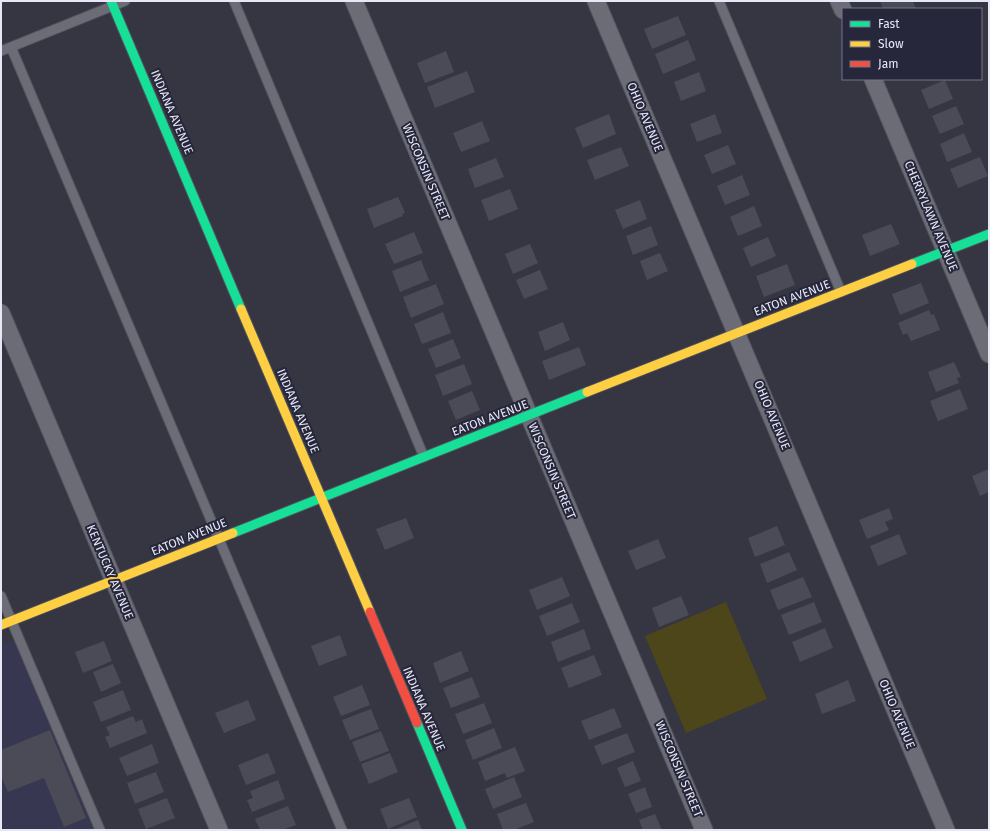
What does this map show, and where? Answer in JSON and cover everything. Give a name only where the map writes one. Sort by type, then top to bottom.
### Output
[{"type":"street","name":"WISCONSIN STREET","points":[[354,1],[704,830]]},
{"type":"street","name":"OHIO AVENUE","points":[[596,1],[946,830]]},
{"type":"street","name":"INDIANA AVENUE","points":[[112,3],[462,830]]},
{"type":"street","name":"CHERRYLAWN AVENUE","points":[[872,80],[989,354]]},
{"type":"street","name":"EATON AVENUE","points":[[1,625],[737,332],[989,234]]},
{"type":"street","name":"KENTUCKY AVENUE","points":[[1,313],[219,830]]},
{"type":"lane","points":[[1,51],[112,3],[125,1]]},
{"type":"lane","points":[[234,1],[424,457]]},
{"type":"lane","points":[[719,1],[841,292]]},
{"type":"lane","points":[[11,47],[342,830]]},
{"type":"lane","points":[[1,596],[100,830]]},
{"type":"shaded area","points":[[726,602],[767,699],[686,733],[645,636]]},
{"type":"shaded area","points":[[14,640],[94,830],[4,830],[1,823],[1,645]]},
{"type":"building","points":[[880,1],[913,1],[916,8],[883,8]]},
{"type":"building","points":[[678,16],[686,35],[652,49],[644,29]]},
{"type":"building","points":[[688,40],[696,60],[663,74],[655,54]]},
{"type":"building","points":[[446,51],[454,72],[425,83],[417,63]]},
{"type":"building","points":[[467,71],[475,92],[435,108],[427,87]]},
{"type":"building","points":[[699,72],[706,91],[681,101],[674,82]]},
{"type":"building","points":[[945,80],[953,99],[929,109],[921,90]]},
{"type":"building","points":[[956,106],[964,124],[940,134],[932,116]]},
{"type":"building","points":[[609,114],[616,134],[583,148],[575,128]]},
{"type":"building","points":[[715,114],[722,133],[697,142],[690,124]]},
{"type":"building","points":[[482,121],[490,141],[461,152],[453,133]]},
{"type":"building","points":[[964,133],[972,152],[947,162],[940,144]]},
{"type":"building","points":[[728,145],[736,164],[712,174],[704,155]]},
{"type":"building","points":[[621,147],[629,166],[595,180],[587,160]]},
{"type":"building","points":[[980,157],[988,176],[958,188],[950,169]]},
{"type":"building","points":[[496,158],[504,177],[475,188],[468,169]]},
{"type":"building","points":[[742,175],[750,195],[725,205],[717,186]]},
{"type":"building","points":[[510,189],[518,209],[489,221],[481,200]]},
{"type":"building","points":[[398,197],[405,213],[402,214],[403,216],[374,228],[367,209]]},
{"type":"building","points":[[640,200],[647,219],[623,229],[615,210]]},
{"type":"building","points":[[754,206],[762,226],[738,236],[730,217]]},
{"type":"building","points":[[891,224],[900,244],[870,256],[862,235]]},
{"type":"building","points":[[651,226],[658,245],[633,255],[626,236]]},
{"type":"building","points":[[414,232],[423,253],[394,264],[385,244]]},
{"type":"building","points":[[768,237],[776,256],[751,267],[743,248]]},
{"type":"building","points":[[530,244],[538,263],[513,274],[505,254]]},
{"type":"building","points":[[660,253],[668,271],[647,280],[640,261]]},
{"type":"building","points":[[421,260],[429,280],[400,292],[392,271]]},
{"type":"building","points":[[787,264],[795,285],[764,297],[756,276]]},
{"type":"building","points":[[540,270],[548,289],[524,299],[516,280]]},
{"type":"building","points":[[921,283],[929,303],[900,315],[892,294]]},
{"type":"building","points":[[436,284],[444,304],[411,318],[403,297]]},
{"type":"building","points":[[929,310],[931,315],[934,314],[940,330],[911,341],[907,333],[903,335],[898,323]]},
{"type":"building","points":[[443,312],[451,333],[422,344],[414,324]]},
{"type":"building","points":[[563,322],[570,340],[545,351],[538,332]]},
{"type":"building","points":[[453,339],[461,358],[436,368],[428,349]]},
{"type":"building","points":[[579,347],[586,365],[549,380],[542,361]]},
{"type":"building","points":[[954,362],[961,377],[957,378],[959,383],[936,392],[928,372]]},
{"type":"building","points":[[464,364],[472,384],[443,396],[435,375]]},
{"type":"building","points":[[960,389],[968,409],[938,421],[930,401]]},
{"type":"building","points":[[472,391],[480,410],[456,420],[448,401]]},
{"type":"building","points":[[989,469],[989,492],[980,496],[972,476]]},
{"type":"building","points":[[889,508],[893,519],[885,522],[889,530],[867,539],[859,520]]},
{"type":"building","points":[[406,518],[414,538],[385,550],[376,529]]},
{"type":"building","points":[[777,526],[785,545],[755,557],[748,538]]},
{"type":"building","points":[[899,534],[907,554],[878,566],[870,546]]},
{"type":"building","points":[[658,539],[666,558],[636,570],[628,551]]},
{"type":"building","points":[[789,552],[797,570],[767,583],[760,564]]},
{"type":"building","points":[[562,577],[570,596],[537,610],[529,590]]},
{"type":"building","points":[[803,577],[812,597],[778,610],[770,590]]},
{"type":"building","points":[[681,596],[689,615],[659,627],[652,608]]},
{"type":"building","points":[[814,602],[822,622],[789,635],[781,615]]},
{"type":"building","points":[[572,603],[580,622],[547,636],[539,616]]},
{"type":"building","points":[[825,628],[833,648],[800,662],[792,642]]},
{"type":"building","points":[[584,629],[591,649],[558,662],[551,642]]},
{"type":"building","points":[[340,635],[347,655],[319,666],[311,646]]},
{"type":"building","points":[[104,641],[112,661],[83,673],[75,652]]},
{"type":"building","points":[[461,651],[469,671],[440,683],[433,663]]},
{"type":"building","points":[[594,655],[602,675],[569,688],[561,668]]},
{"type":"building","points":[[113,664],[121,683],[101,692],[93,672]]},
{"type":"building","points":[[472,677],[480,697],[451,708],[443,688]]},
{"type":"building","points":[[848,680],[856,701],[822,714],[815,694]]},
{"type":"building","points":[[362,685],[370,705],[341,716],[333,697]]},
{"type":"building","points":[[123,690],[131,710],[101,722],[93,702]]},
{"type":"building","points":[[248,700],[256,720],[224,733],[215,713]]},
{"type":"building","points":[[484,703],[492,723],[463,734],[455,714]]},
{"type":"building","points":[[614,708],[622,727],[589,740],[581,721]]},
{"type":"building","points":[[371,709],[379,729],[350,740],[342,720]]},
{"type":"building","points":[[133,716],[136,722],[142,719],[147,733],[110,748],[105,737],[110,735],[106,727]]},
{"type":"building","points":[[494,728],[502,748],[473,760],[465,740]]},
{"type":"building","points":[[50,730],[86,818],[64,827],[44,778],[8,792],[1,776],[1,750]]},
{"type":"building","points":[[381,731],[389,751],[360,762],[352,742]]},
{"type":"building","points":[[627,733],[635,752],[602,765],[594,746]]},
{"type":"building","points":[[152,744],[159,763],[127,776],[119,758]]},
{"type":"building","points":[[515,747],[525,771],[507,778],[505,773],[485,781],[478,762]]},
{"type":"building","points":[[268,753],[276,773],[246,785],[238,765]]},
{"type":"building","points":[[390,753],[398,772],[369,784],[361,764]]},
{"type":"building","points":[[633,761],[641,781],[625,787],[617,768]]},
{"type":"building","points":[[156,772],[164,792],[135,804],[127,783]]},
{"type":"building","points":[[514,777],[522,797],[493,809],[485,789]]},
{"type":"building","points":[[278,780],[285,799],[252,812],[247,800],[253,798],[250,791]]},
{"type":"building","points":[[645,787],[652,807],[636,813],[628,794]]},
{"type":"building","points":[[167,798],[175,818],[146,829],[138,809]]},
{"type":"building","points":[[409,798],[417,817],[388,829],[380,809]]},
{"type":"building","points":[[526,803],[534,822],[514,830],[503,830],[497,814]]},
{"type":"building","points":[[288,806],[296,825],[282,830],[260,830],[255,819]]},
{"type":"building","points":[[655,814],[662,830],[643,830],[639,820]]},
{"type":"building","points":[[418,820],[422,830],[393,830]]},
{"type":"traffic: fast","points":[[111,1],[241,309]]},
{"type":"traffic: fast","points":[[912,264],[989,234]]},
{"type":"traffic: fast","points":[[233,533],[587,392]]},
{"type":"traffic: fast","points":[[417,723],[462,830]]},
{"type":"traffic: slow","points":[[587,392],[912,264]]},
{"type":"traffic: slow","points":[[241,309],[370,612]]},
{"type":"traffic: slow","points":[[1,625],[233,533]]},
{"type":"traffic: jam","points":[[370,612],[417,723]]}]
